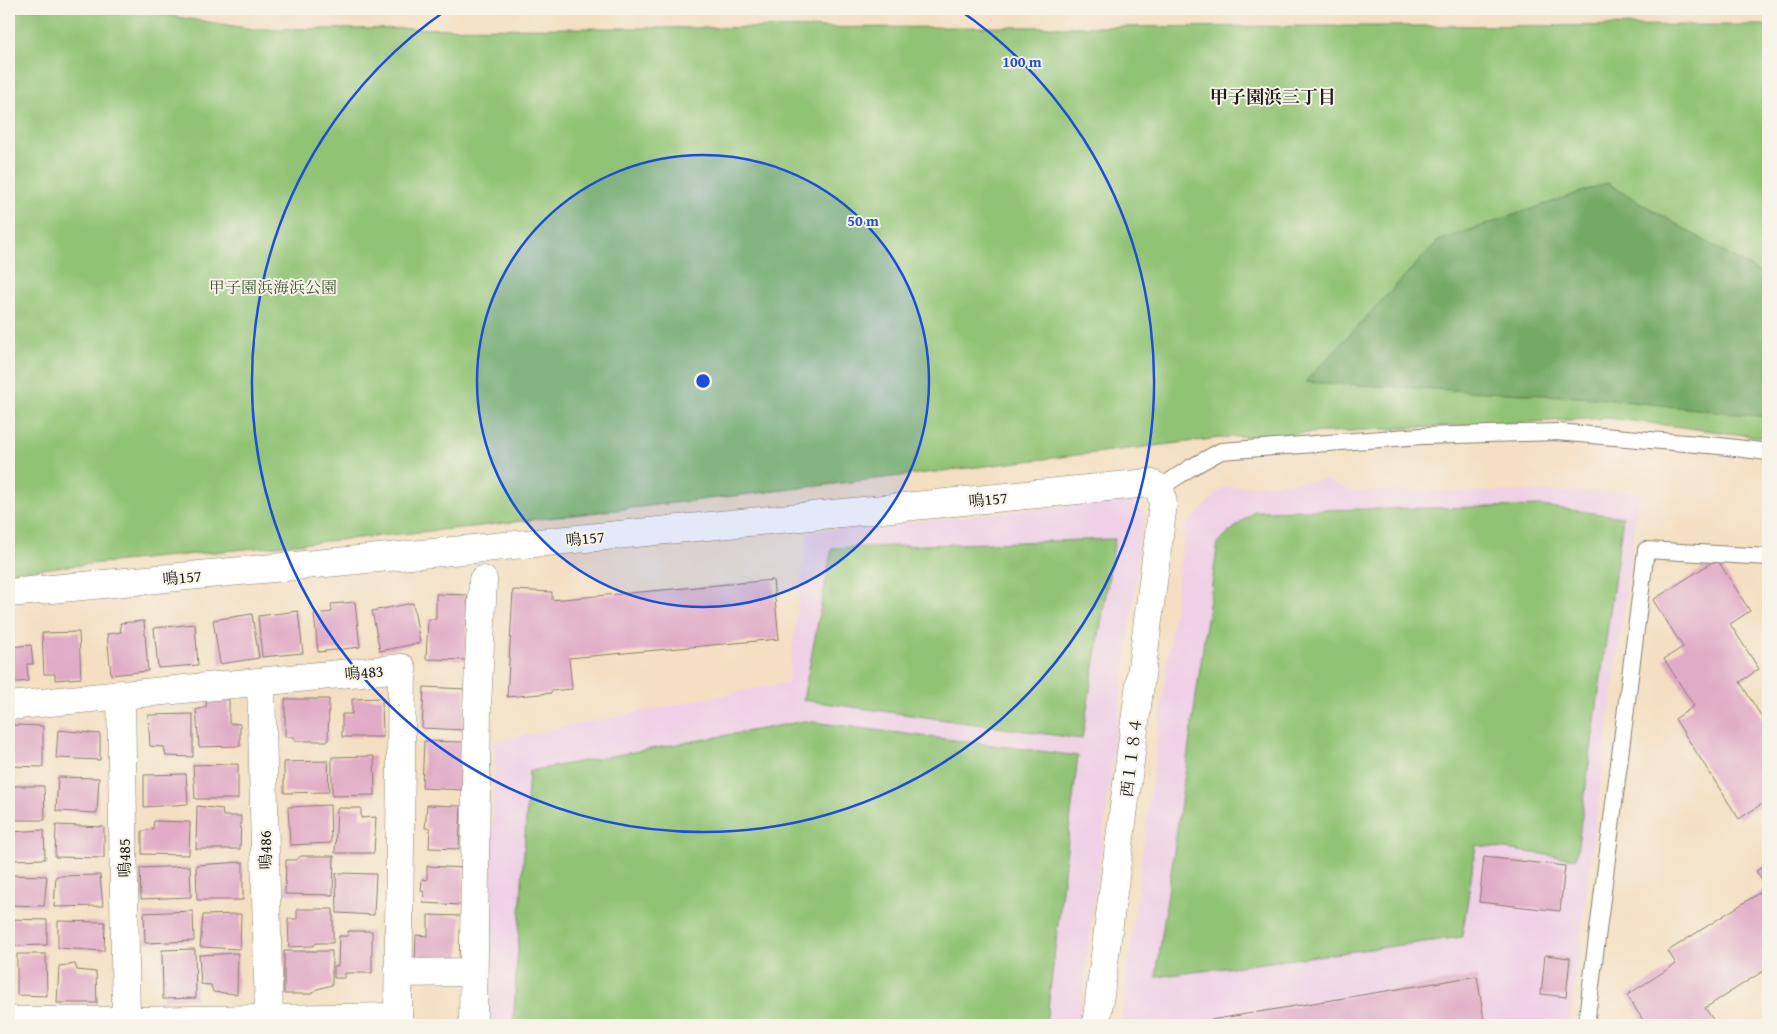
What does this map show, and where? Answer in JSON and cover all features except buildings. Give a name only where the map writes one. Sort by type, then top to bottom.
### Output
[{"type":"street","name":"鳴157","points":[[9,593],[1149,483],[1160,488]]},
{"type":"street","name":"西１１８４","points":[[1096,1025],[1163,504],[1160,488]]},
{"type":"street","points":[[473,1025],[477,707],[483,580]]},
{"type":"street","name":"鳴483","points":[[9,706],[402,668],[398,1021]]},
{"type":"street","name":"鳴486","points":[[261,682],[269,1019]]},
{"type":"street","name":"鳴485","points":[[121,694],[126,1023]]},
{"type":"street","points":[[399,973],[473,972]]},
{"type":"street","points":[[9,1021],[126,1023],[269,1019],[398,1021]]},
{"type":"lane","points":[[1160,488],[1221,450],[1422,436],[1556,432],[1768,452]]},
{"type":"lane","points":[[1586,1025],[1646,550],[1768,557]]},
{"type":"shaded area","points":[[1325,480],[1351,491],[1639,492],[1569,1025],[1120,1025],[1185,526],[1222,488]]},
{"type":"shaded area","points":[[1129,499],[1145,514],[1078,1025],[488,1025],[495,741],[788,682],[807,533]]},
{"type":"green space","name":"甲子園浜海浜公園","points":[[9,9],[149,9],[164,15],[253,29],[1768,25],[1768,438],[1609,418],[1229,437],[472,527],[9,572]]},
{"type":"green space","points":[[1607,183],[1768,278],[1768,417],[1597,398],[1305,382],[1438,241]]},
{"type":"green space","points":[[1542,506],[1623,517],[1576,859],[1476,845],[1462,937],[1156,977],[1218,542],[1254,511]]},
{"type":"green space","points":[[1115,539],[1082,739],[803,700],[832,548]]},
{"type":"green space","points":[[805,721],[1078,756],[1046,1025],[513,1025],[529,771]]},
{"type":"district","name":"甲子園浜三丁目","points":[[1273,97]]}]
